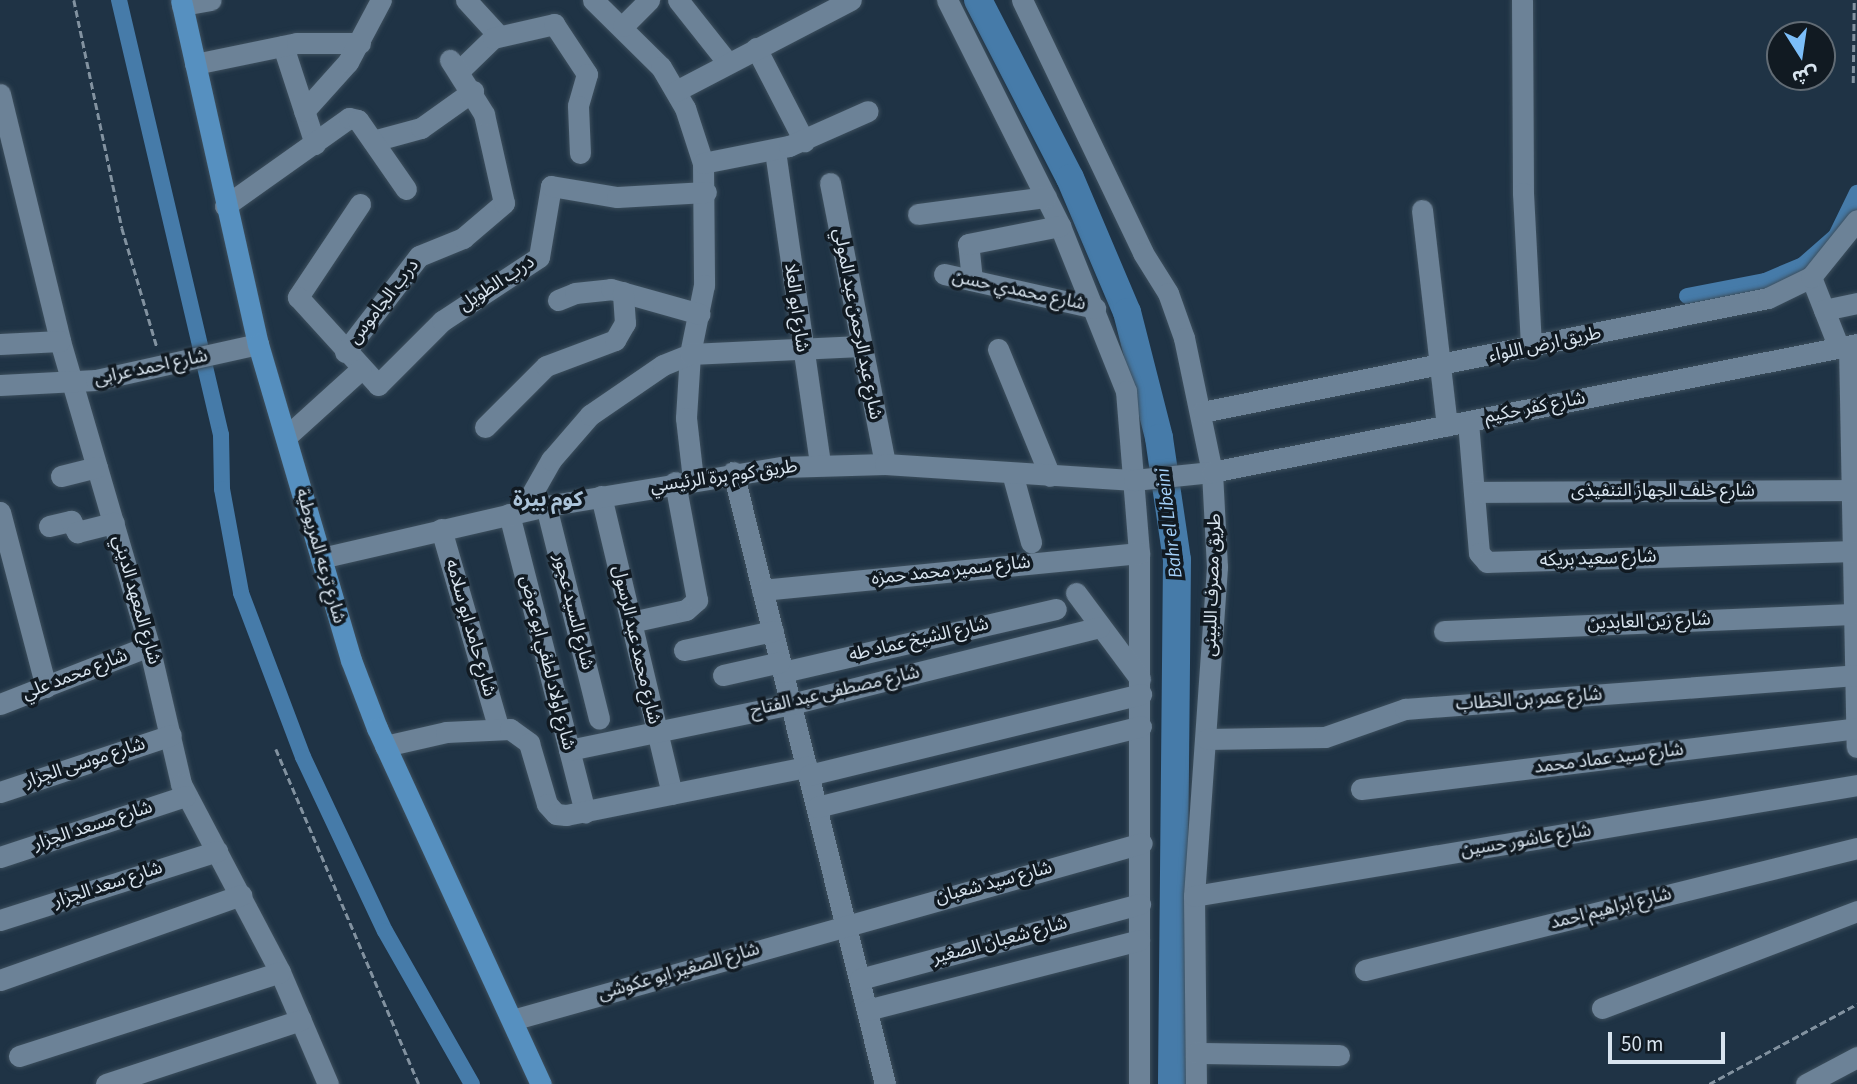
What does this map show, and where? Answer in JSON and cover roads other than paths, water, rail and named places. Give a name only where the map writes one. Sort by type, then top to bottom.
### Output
[{"type":"main road","name":"شارع ترعه المريوطية","points":[[182,2],[225,206],[258,344],[354,670],[385,746],[541,1084]]},
{"type":"street","points":[[182,2],[211,0]]},
{"type":"street","points":[[304,111],[335,80],[360,43],[381,0]]},
{"type":"street","points":[[466,0],[499,36],[549,23],[557,27],[587,74],[578,106],[580,153]]},
{"type":"street","points":[[593,0],[623,26],[676,91],[702,163],[706,192],[701,314],[690,354],[685,418],[684,480],[697,600],[686,610],[631,622]]},
{"type":"street","points":[[623,26],[649,0]]},
{"type":"street","points":[[678,0],[728,63]]},
{"type":"street","points":[[676,91],[851,0]]},
{"type":"street","points":[[947,0],[1060,226],[1126,391],[1139,553],[1142,843],[1139,1084]]},
{"type":"street","name":"طريق مصرف اللبينى","points":[[1023,0],[1143,253],[1168,293],[1185,338],[1212,472],[1217,567],[1194,896],[1196,1084]]},
{"type":"street","points":[[1522,0],[1523,193],[1531,348]]},
{"type":"street","name":"درب الجاموس","points":[[345,352],[419,256],[463,238],[504,203],[492,139],[473,91],[455,66],[499,36]]},
{"type":"street","points":[[195,64],[283,46],[337,40],[360,43]]},
{"type":"street","points":[[283,46],[315,144]]},
{"type":"street","points":[[756,48],[804,141]]},
{"type":"street","points":[[373,141],[421,128],[473,91]]},
{"type":"street","name":"شارع المعهد الديني","points":[[0,94],[60,341],[149,646],[185,796],[242,895],[280,972],[328,1084]]},
{"type":"street","points":[[702,163],[775,151],[804,141],[868,111]]},
{"type":"street","points":[[225,206],[315,144],[349,117],[358,120],[406,188]]},
{"type":"street","name":"شارع ابو العلا","points":[[775,151],[801,350],[820,464]]},
{"type":"street","name":"شارع عبد الرحمن عبد المولي","points":[[830,183],[885,464]]},
{"type":"street","name":"درب الطويل","points":[[361,369],[374,383],[382,384],[442,321],[540,257],[551,186],[630,198],[706,192]]},
{"type":"street","points":[[918,214],[1046,197]]},
{"type":"street","points":[[286,437],[361,369],[300,301],[298,293],[360,204]]},
{"type":"street","points":[[1422,210],[1447,426]]},
{"type":"street","name":"طريق ارض اللواء","points":[[1202,412],[1440,367],[1768,298],[1811,277],[1857,219]]},
{"type":"street","points":[[972,281],[968,244],[1060,226]]},
{"type":"street","name":"شارع محمدي حسن","points":[[944,274],[1095,308]]},
{"type":"street","points":[[1811,277],[1824,310],[1848,346],[1857,747]]},
{"type":"street","points":[[558,300],[593,289],[624,292],[701,314]]},
{"type":"street","points":[[485,427],[546,366],[615,340],[625,323],[624,292]]},
{"type":"street","points":[[1824,310],[1857,303]]},
{"type":"street","points":[[0,344],[60,341]]},
{"type":"street","name":"شارع احمد عرابى","points":[[0,384],[73,382],[127,376],[258,344]]},
{"type":"street","points":[[516,513],[551,460],[590,415],[637,380],[690,354],[861,346]]},
{"type":"street","name":"شارع كفر حكيم","points":[[1134,480],[1212,472],[1848,346]]},
{"type":"street","points":[[998,349],[1050,476]]},
{"type":"street","name":"شارع سعيد بريكه","points":[[1468,422],[1479,553],[1487,562],[1853,551]]},
{"type":"street","name":"طريق كوم برة الرئيسي","points":[[321,558],[546,506],[733,472],[820,464],[885,464],[1134,480]]},
{"type":"street","points":[[61,477],[97,467]]},
{"type":"street","points":[[733,472],[885,1084]]},
{"type":"street","points":[[1012,473],[1031,542]]},
{"type":"street","name":"شارع خلف الجهاز التنفيذى","points":[[1474,492],[1852,490]]},
{"type":"street","name":"شارع محمد عبد الرسول","points":[[601,496],[672,794]]},
{"type":"street","name":"شارع السيد عجور","points":[[546,506],[599,718]]},
{"type":"street","points":[[0,512],[46,687]]},
{"type":"street","name":"شارع اولاد لطفي ابو عوض","points":[[516,513],[585,812]]},
{"type":"street","points":[[49,526],[71,521],[77,532],[114,523]]},
{"type":"street","name":"شارع حامد ابو سلامه","points":[[441,530],[498,727]]},
{"type":"street","name":"شارع سمير محمد حمزه","points":[[762,590],[1139,553]]},
{"type":"street","points":[[1076,593],[1140,686]]},
{"type":"street","name":"شارع الشيخ عماد طه","points":[[723,674],[782,667],[1056,609]]},
{"type":"street","name":"شارع زين العابدين","points":[[1444,631],[1854,614]]},
{"type":"street","name":"شارع مصطفى عبد الفتاح","points":[[569,750],[791,704],[1100,627]]},
{"type":"street","points":[[684,650],[773,631]]},
{"type":"street","name":"شارع محمد علي","points":[[0,704],[149,646]]},
{"type":"street","name":"شارع عمر بن الخطاب","points":[[1207,739],[1325,737],[1405,709],[1856,675]]},
{"type":"street","points":[[385,746],[446,732],[498,727],[523,734],[547,804],[556,814],[585,812],[808,771],[1140,686]]},
{"type":"street","points":[[817,807],[1141,726]]},
{"type":"street","name":"شارع سيد عماد محمد","points":[[1361,789],[1857,728]]},
{"type":"street","name":"شارع موسى الجزار","points":[[0,792],[171,735]]},
{"type":"street","name":"شارع عاشور حسين","points":[[1194,896],[1857,785]]},
{"type":"street","name":"شارع مسعد الجزار","points":[[0,857],[185,796]]},
{"type":"street","name":"شارع سيد شعبان","points":[[846,924],[1142,843]]},
{"type":"street","name":"شارع ابراهيم احمد","points":[[1365,970],[1857,848]]},
{"type":"street","name":"شارع سعد الجزار","points":[[0,920],[217,851]]},
{"type":"street","points":[[0,980],[242,895]]},
{"type":"street","name":"شارع شعبان الصغير","points":[[860,979],[1140,904]]},
{"type":"street","points":[[1602,1008],[1857,911]]},
{"type":"street","name":"شارع الصغير ابو عكوشى","points":[[512,1020],[846,924]]},
{"type":"street","points":[[867,1010],[1139,940]]},
{"type":"street","points":[[19,1056],[280,972]]},
{"type":"street","points":[[106,1084],[301,1020]]},
{"type":"street","points":[[1196,1053],[1339,1055]]},
{"type":"street","points":[[1806,1084],[1857,1057]]},
{"type":"waterway","points":[[119,0],[221,435],[222,489],[241,593],[303,757],[385,931],[472,1084]]},
{"type":"waterway","name":"Bahr el Libeini","points":[[978,0],[1070,178],[1127,312],[1159,438],[1177,560],[1172,1084]]},
{"type":"waterway","points":[[1687,296],[1765,281],[1803,265],[1836,236],[1857,193]]},
{"type":"district","name":"كوم بيرة","points":[[548,499]]}]
